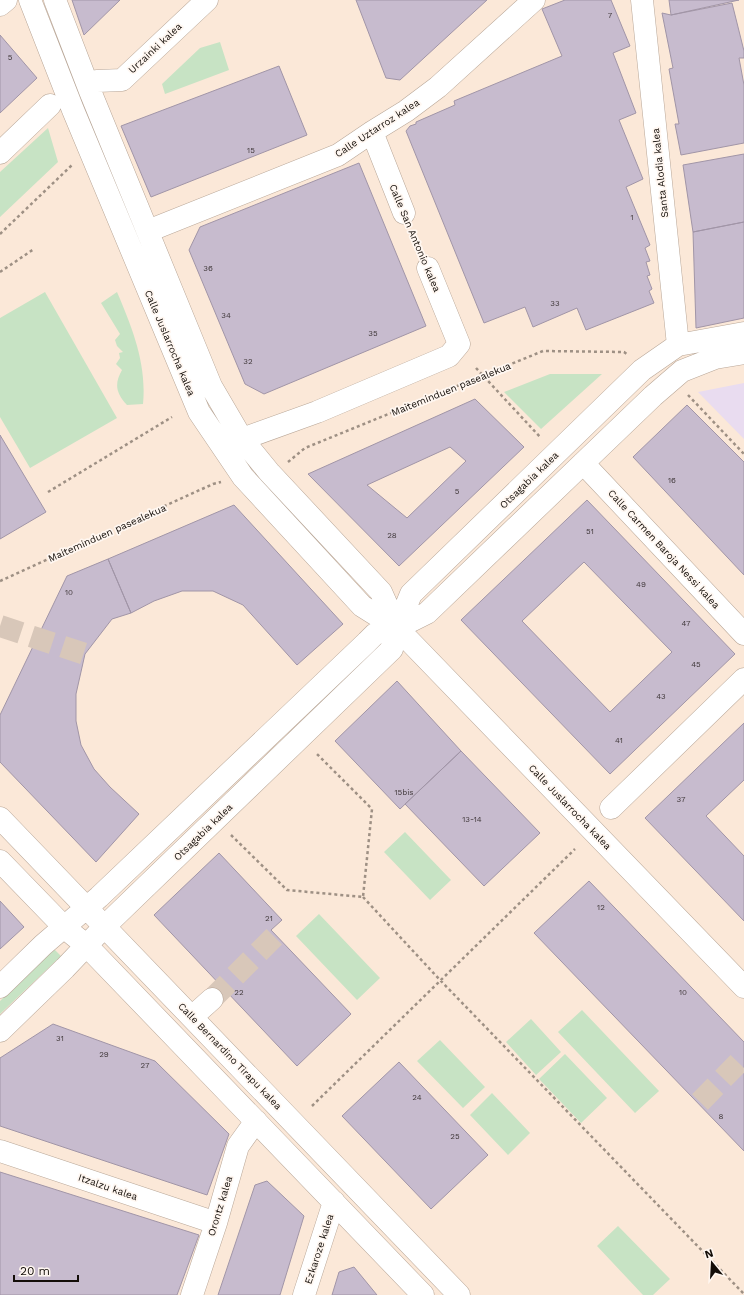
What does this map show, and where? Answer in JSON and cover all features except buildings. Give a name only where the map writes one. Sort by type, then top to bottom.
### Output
[{"type":"street","points":[[0,5],[6,0]]},
{"type":"street","name":"Calle Juslarrocha kalea","points":[[30,0],[81,132],[199,412],[243,477],[362,606],[397,628],[744,987]]},
{"type":"street","name":"Calle Juslarrocha kalea","points":[[55,0],[90,91],[211,386],[242,439],[269,472],[381,592],[397,628]]},
{"type":"street","name":"Urzainki kalea","points":[[97,82],[122,80],[207,0]]},
{"type":"street","name":"Calle Uztarroz kalea","points":[[148,231],[338,155],[406,111],[438,87],[534,0]]},
{"type":"street","name":"Santa Alodia kalea","points":[[642,0],[678,345]]},
{"type":"street","points":[[0,153],[50,105]]},
{"type":"street","name":"Calle San Antonio kalea","points":[[372,132],[404,213]]},
{"type":"street","name":"Calle San Antonio kalea","points":[[242,439],[317,412],[449,356],[459,344],[428,268]]},
{"type":"street","points":[[678,345],[744,333]]},
{"type":"street","name":"Otsagabia kalea","points":[[0,1031],[87,946],[104,926],[392,649],[397,628],[411,594],[635,376],[678,345]]},
{"type":"street","points":[[0,987],[43,945],[65,928],[375,634],[397,628],[427,613],[583,463],[682,371],[715,358],[744,353]]},
{"type":"street","name":"Calle Carmen Baroja Nessi kalea","points":[[583,463],[744,634]]},
{"type":"street","points":[[611,808],[744,679]]},
{"type":"street","name":"Calle Bernardino Tirapu kalea","points":[[0,818],[459,1295]]},
{"type":"street","points":[[0,861],[65,928],[87,946],[423,1295]]},
{"type":"street","points":[[192,1017],[212,999]]},
{"type":"street","name":"Orontz kalea","points":[[192,1295],[216,1223],[238,1146],[256,1121]]},
{"type":"street","name":"Itzalzu kalea","points":[[0,1151],[216,1223]]},
{"type":"street","name":"Ezkaroze kalea","points":[[304,1295],[334,1202]]},
{"type":"path","points":[[0,234],[72,165]]},
{"type":"path","name":"Calle San Antonio kalea","points":[[404,213],[428,268]]},
{"type":"path","points":[[0,272],[34,249]]},
{"type":"path","name":"Maiteminduen pasealekua","points":[[283,466],[305,448],[543,351],[624,352],[632,359]]},
{"type":"path","points":[[476,368],[545,442]]},
{"type":"path","points":[[687,395],[744,454]]},
{"type":"path","points":[[48,492],[172,417]]},
{"type":"path","name":"Maiteminduen pasealekua","points":[[0,581],[213,484]]},
{"type":"path","points":[[314,750],[372,809],[363,897]]},
{"type":"path","points":[[228,832],[287,890],[363,897],[440,980],[744,1294]]},
{"type":"path","points":[[312,1106],[575,849]]},
{"type":"shaded area","points":[[744,383],[744,439],[698,392]]},
{"type":"green space","points":[[220,42],[229,70],[165,94],[162,84],[200,48]]},
{"type":"green space","points":[[48,128],[58,162],[0,217],[0,172]]},
{"type":"green space","points":[[45,292],[117,418],[30,468],[0,417],[0,318]]},
{"type":"green space","points":[[117,292],[137,346],[143,375],[143,404],[127,405],[120,396],[117,388],[119,375],[122,370],[116,364],[120,358],[119,353],[123,352],[117,346],[115,340],[120,334],[101,303]]},
{"type":"green space","points":[[550,374],[602,374],[541,429],[504,392]]},
{"type":"green space","points":[[405,832],[451,880],[430,900],[384,852]]},
{"type":"green space","points":[[319,914],[380,978],[357,1000],[296,936]]},
{"type":"green space","points":[[54,949],[61,956],[0,1014],[0,1001]]},
{"type":"green space","points":[[582,1010],[659,1091],[635,1113],[558,1032]]},
{"type":"green space","points":[[531,1019],[561,1052],[536,1075],[506,1042]]},
{"type":"green space","points":[[440,1040],[485,1087],[463,1108],[417,1061]]},
{"type":"green space","points":[[565,1054],[607,1098],[581,1123],[539,1079]]},
{"type":"green space","points":[[492,1093],[530,1133],[508,1155],[470,1115]]},
{"type":"green space","points":[[618,1226],[670,1279],[653,1295],[643,1295],[597,1246]]},
{"type":"tunnel","points":[[0,626],[85,654]]},
{"type":"tunnel","points":[[212,999],[280,931]]},
{"type":"tunnel","points":[[700,1102],[744,1057]]}]
